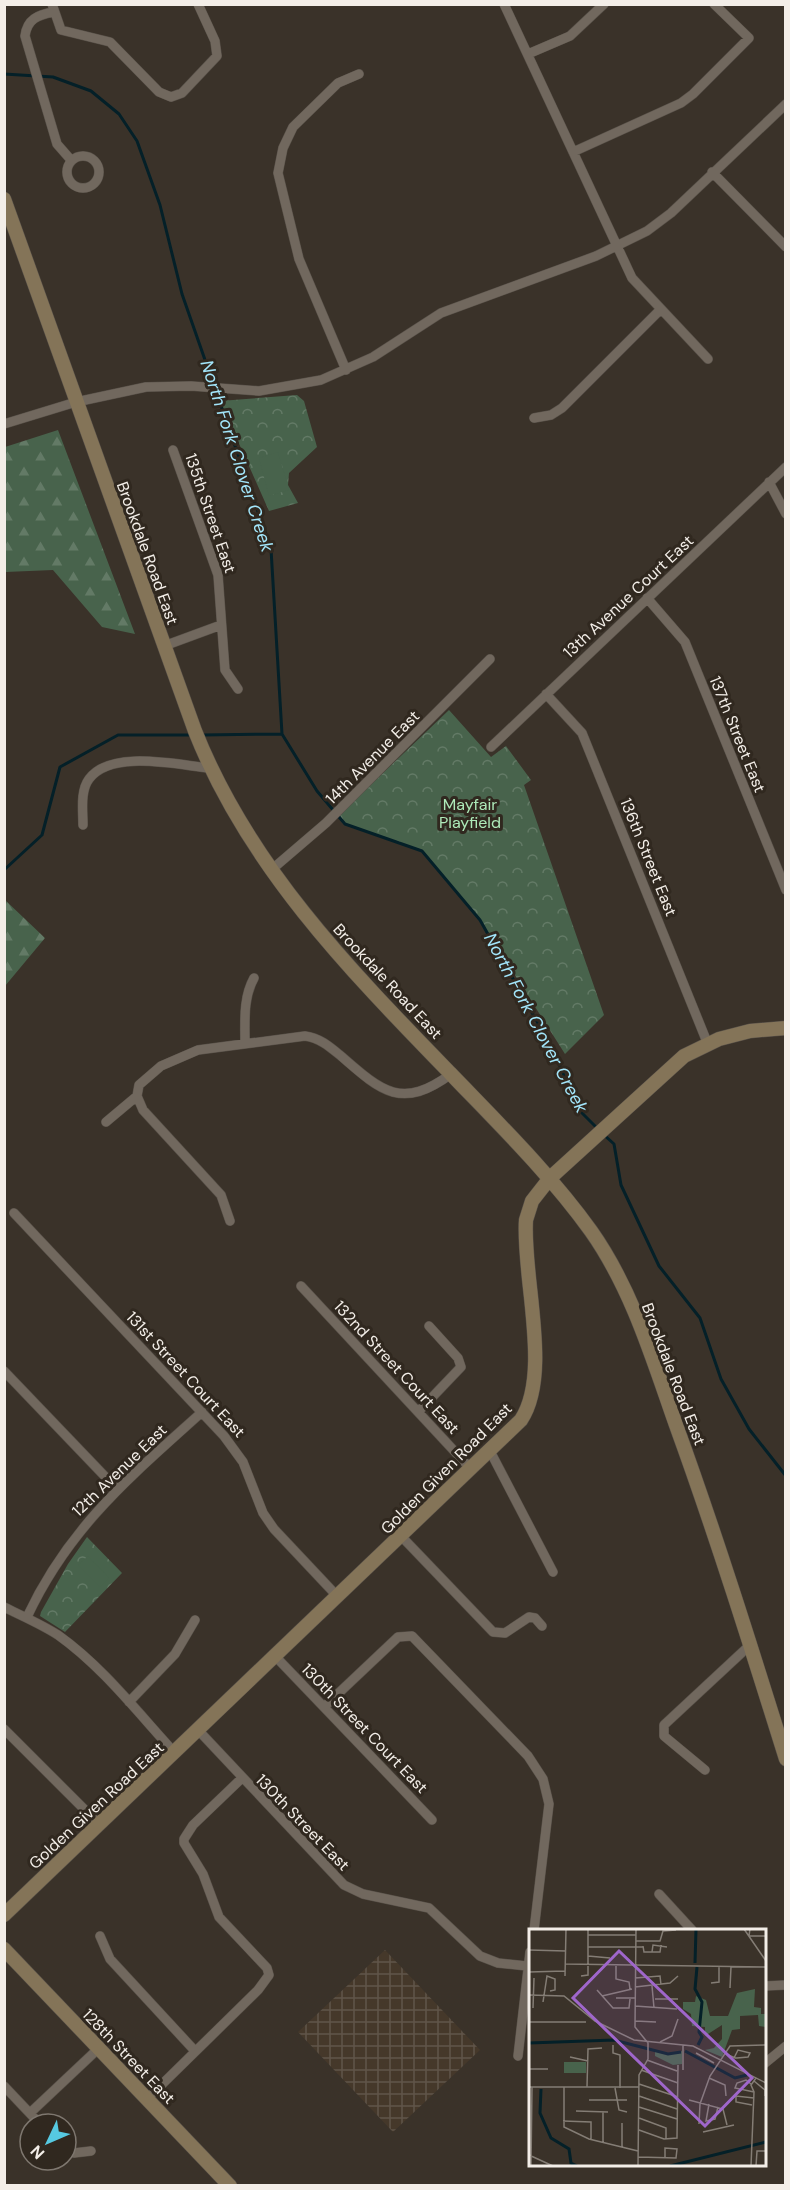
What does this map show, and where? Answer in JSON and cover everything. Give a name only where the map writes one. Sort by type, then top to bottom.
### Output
[{"type":"main road","name":"Brookdale Road East","points":[[4,199],[75,402],[209,768],[236,819],[270,871],[328,943],[550,1178],[593,1233],[639,1322],[710,1521],[786,1759]]},
{"type":"main road","name":"Golden Given Road East","points":[[4,1915],[199,1731],[521,1420],[535,1387],[526,1228],[532,1201],[550,1178],[675,1062],[707,1042],[750,1031],[786,1028]]},
{"type":"main road","name":"128th Street East","points":[[4,1949],[230,2186]]},
{"type":"street","points":[[71,160],[57,144],[26,36],[26,28],[33,19],[53,8],[60,30],[74,36],[110,42],[159,92],[171,97],[189,86],[216,60],[215,41],[198,4]]},
{"type":"street","points":[[504,4],[632,278],[708,359]]},
{"type":"street","points":[[528,54],[570,36],[603,4]]},
{"type":"street","points":[[573,152],[681,103],[749,38],[714,4]]},
{"type":"street","points":[[346,370],[299,259],[279,174],[283,148],[293,128],[338,83],[358,74]]},
{"type":"street","points":[[4,424],[75,402],[146,387],[191,386],[223,390],[280,389],[321,380],[346,370],[373,357],[441,313],[616,247],[661,221],[786,104]]},
{"type":"street","points":[[712,172],[786,247]]},
{"type":"street","points":[[534,418],[551,415],[562,408],[660,309]]},
{"type":"street","name":"135th Street East","points":[[173,450],[218,575],[225,670],[238,689]]},
{"type":"street","name":"13th Avenue Court East","points":[[491,747],[786,467]]},
{"type":"street","points":[[769,482],[786,514]]},
{"type":"street","name":"137th Street East","points":[[647,598],[685,642],[786,890]]},
{"type":"street","points":[[164,646],[221,625]]},
{"type":"street","name":"14th Avenue East","points":[[270,871],[326,823],[490,659]]},
{"type":"street","name":"136th Street East","points":[[546,694],[582,733],[707,1042]]},
{"type":"street","points":[[83,825],[85,786],[95,773],[110,765],[143,761],[209,768]]},
{"type":"street","points":[[245,1043],[245,1002],[247,990],[254,978]]},
{"type":"street","points":[[106,1122],[137,1096],[142,1081],[179,1056],[198,1050],[294,1036],[312,1037],[328,1046],[372,1082],[397,1092],[423,1092],[451,1074]]},
{"type":"street","points":[[137,1096],[142,1110],[221,1195],[230,1221]]},
{"type":"street","name":"131st Street Court East","points":[[14,1213],[202,1412],[240,1456],[263,1513],[274,1529],[338,1597]]},
{"type":"street","name":"132nd Street Court East","points":[[301,1286],[471,1468]]},
{"type":"street","points":[[419,1411],[461,1367],[458,1358],[429,1326]]},
{"type":"street","points":[[4,1371],[117,1489]]},
{"type":"street","name":"12th Avenue East","points":[[27,1617],[59,1557],[87,1520],[117,1489],[202,1412]]},
{"type":"street","points":[[490,1451],[553,1572]]},
{"type":"street","points":[[401,1536],[493,1632],[505,1633],[529,1617],[535,1618],[542,1626]]},
{"type":"street","points":[[4,1607],[27,1617],[70,1645],[129,1702],[175,1753]]},
{"type":"street","points":[[129,1702],[175,1654],[195,1620]]},
{"type":"street","points":[[325,1706],[398,1637],[412,1635],[528,1756],[537,1766],[546,1787],[549,1804],[534,1929]]},
{"type":"street","points":[[705,1770],[664,1736],[664,1725],[750,1645]]},
{"type":"street","name":"130th Street Court East","points":[[275,1656],[432,1820]]},
{"type":"street","points":[[4,1729],[100,1825]]},
{"type":"street","name":"130th Street East","points":[[199,1731],[241,1779],[344,1885],[363,1894],[429,1908],[480,1956],[498,1963],[527,1966]]},
{"type":"street","points":[[147,2098],[258,1990],[269,1972],[219,1917],[203,1874],[184,1843],[193,1825],[241,1779]]},
{"type":"street","points":[[659,1894],[691,1929]]},
{"type":"street","points":[[100,1936],[110,1959],[195,2051]]},
{"type":"street","points":[[518,2056],[529,1959]]},
{"type":"street","points":[[766,1986],[786,1985]]},
{"type":"street","points":[[766,2063],[786,2046]]},
{"type":"street","points":[[32,2112],[99,2048]]},
{"type":"street","points":[[4,2086],[28,2112]]},
{"type":"street","points":[[78,2152],[91,2151]]},
{"type":"shaded area","points":[[385,1950],[480,2050],[393,2132],[298,2032]]},
{"type":"green space","points":[[297,395],[304,401],[317,447],[289,473],[288,485],[298,503],[269,511],[220,401]]},
{"type":"green space","points":[[58,430],[135,634],[102,627],[53,570],[5,572],[5,447]]},
{"type":"green space","points":[[278,452],[289,490],[269,496],[259,458]]},
{"type":"green space","name":"Mayfair Playfield","points":[[449,710],[491,757],[506,746],[531,780],[524,785],[604,1015],[565,1054],[480,920],[422,851],[345,824],[338,816]]},
{"type":"green space","points":[[5,900],[45,938],[5,986]]},
{"type":"green space","points":[[87,1537],[122,1573],[65,1632],[40,1616],[68,1564]]},
{"type":"green space","points":[[88,1556],[109,1578],[100,1587],[78,1565]]},
{"type":"waterway","name":"North Fork Clover Creek","points":[[4,74],[53,77],[91,91],[119,114],[137,141],[160,205],[182,294],[271,549],[282,734],[317,791],[345,824],[422,851],[480,920],[553,1050],[579,1110],[598,1129]]},
{"type":"waterway","points":[[202,735],[282,734]]},
{"type":"waterway","points":[[4,870],[42,835],[60,767],[118,735],[192,735]]},
{"type":"waterway","name":"North Fork Clover Creek","points":[[603,1134],[614,1144],[621,1185],[659,1266],[700,1318],[721,1379],[749,1429],[786,1476]]}]
